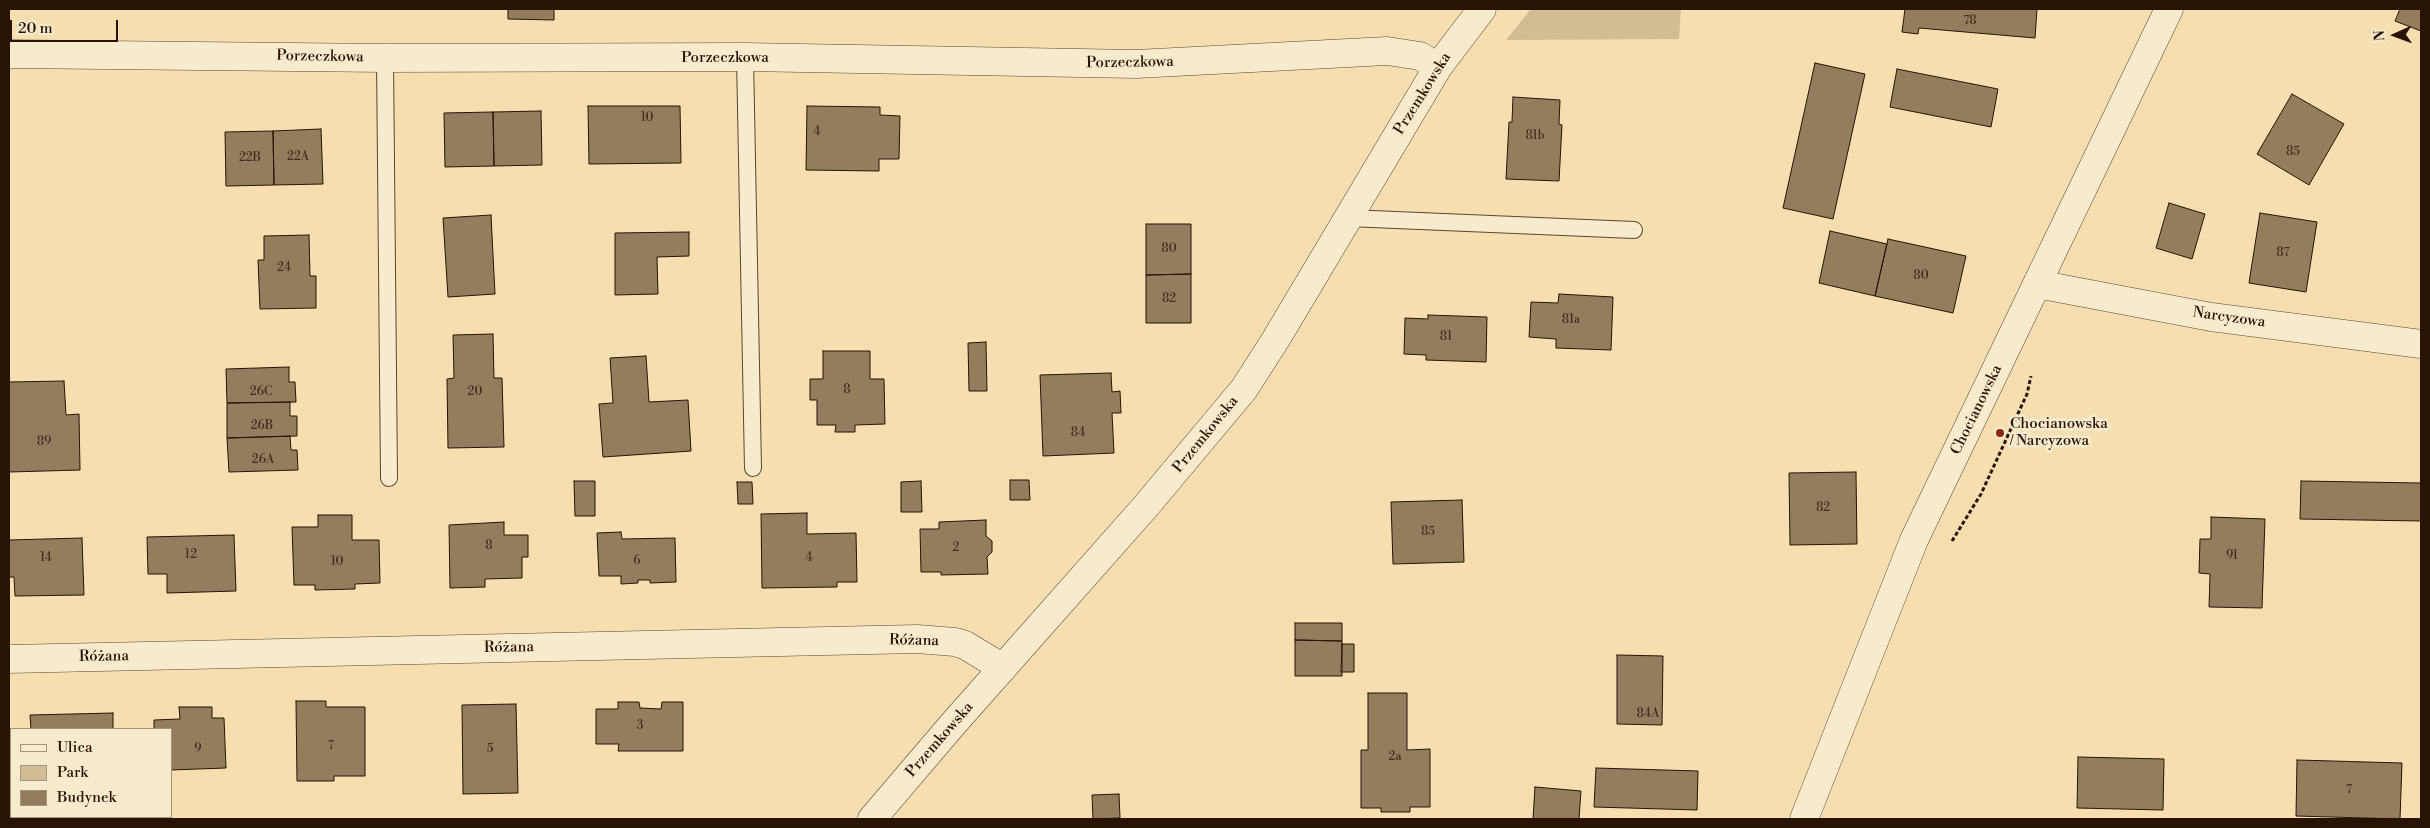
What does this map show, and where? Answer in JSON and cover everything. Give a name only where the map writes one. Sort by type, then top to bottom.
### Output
[{"type":"street","name":"Przemkowska","points":[[872,819],[1146,506],[1244,388],[1438,67],[1482,9]]},
{"type":"street","name":"Chocianowska","points":[[1804,819],[1914,540],[2104,141],[2170,9]]},
{"type":"street","name":"Porzeczkowa","points":[[9,54],[386,58],[746,58],[1136,64],[1387,51],[1420,56],[1438,67]]},
{"type":"street","name":"Narcyzowa","points":[[2037,284],[2211,317],[2421,344]]},
{"type":"street","name":"Różana","points":[[9,659],[917,639],[955,642],[965,645],[1003,668]]},
{"type":"lane","points":[[386,58],[389,478]]},
{"type":"lane","points":[[746,58],[753,468]]},
{"type":"lane","points":[[1348,218],[1634,230]]},
{"type":"green space","points":[[1531,9],[1681,9],[1679,39],[1506,40]]},
{"type":"building","points":[[508,9],[554,9],[554,20],[508,19]]},
{"type":"building","points":[[1905,9],[2037,9],[2035,38],[1919,28],[1918,34],[1902,32]]},
{"type":"building","points":[[2400,9],[2421,9],[2421,31],[2395,21]]},
{"type":"building","points":[[1815,63],[1865,74],[1833,219],[1783,208]]},
{"type":"building","points":[[1897,69],[1998,89],[1991,127],[1890,107]]},
{"type":"building","points":[[2292,94],[2344,124],[2309,185],[2257,154]]},
{"type":"building","points":[[1513,97],[1560,100],[1559,124],[1562,125],[1559,181],[1506,179],[1509,122],[1512,122]]},
{"type":"building","points":[[588,106],[680,106],[681,163],[589,164]]},
{"type":"building","points":[[807,106],[880,107],[880,115],[900,116],[899,159],[879,159],[879,171],[806,170]]},
{"type":"building","points":[[541,111],[542,165],[494,166],[493,112]]},
{"type":"building","points":[[493,112],[494,166],[445,167],[444,113]]},
{"type":"building","points":[[321,129],[323,184],[274,185],[273,131]]},
{"type":"building","points":[[273,131],[274,185],[226,186],[225,132]]},
{"type":"building","points":[[2169,203],[2205,214],[2192,259],[2156,248]]},
{"type":"building","points":[[2260,213],[2317,222],[2306,292],[2249,283]]},
{"type":"building","points":[[491,215],[495,294],[448,297],[443,218]]},
{"type":"building","points":[[1146,224],[1191,224],[1191,274],[1146,275]]},
{"type":"building","points":[[1830,231],[1887,244],[1875,296],[1819,283]]},
{"type":"building","points":[[689,232],[689,256],[657,257],[658,294],[615,295],[615,233]]},
{"type":"building","points":[[309,235],[310,276],[316,276],[316,308],[260,309],[258,260],[264,260],[264,236]]},
{"type":"building","points":[[1888,239],[1966,256],[1953,313],[1875,296]]},
{"type":"building","points":[[1191,274],[1191,323],[1146,323],[1146,275]]},
{"type":"building","points":[[1559,294],[1613,297],[1611,350],[1556,348],[1556,339],[1529,337],[1531,302],[1558,303]]},
{"type":"building","points":[[1428,315],[1487,317],[1486,362],[1426,360],[1426,355],[1404,354],[1405,318],[1428,319]]},
{"type":"building","points":[[493,334],[494,378],[502,378],[504,447],[448,448],[447,379],[454,378],[453,335]]},
{"type":"building","points":[[986,342],[987,391],[969,391],[968,343]]},
{"type":"building","points":[[823,351],[870,351],[870,379],[884,379],[885,424],[855,425],[855,432],[835,432],[836,425],[817,425],[817,400],[810,400],[810,379],[823,379]]},
{"type":"building","points":[[646,356],[649,402],[688,400],[691,451],[603,457],[599,404],[613,403],[610,358]]},
{"type":"building","points":[[289,367],[289,382],[295,382],[296,402],[227,403],[226,369]]},
{"type":"building","points":[[1111,373],[1112,392],[1120,391],[1121,413],[1112,413],[1114,453],[1043,456],[1040,375]]},
{"type":"building","points":[[64,381],[66,415],[79,414],[80,470],[9,472],[9,382]]},
{"type":"building","points":[[290,402],[290,416],[297,416],[297,436],[227,438],[227,403]]},
{"type":"building","points":[[290,436],[291,450],[297,450],[298,470],[229,472],[227,438]]},
{"type":"building","points":[[1856,472],[1857,544],[1790,545],[1789,473]]},
{"type":"building","points":[[1010,480],[1029,480],[1030,500],[1010,500]]},
{"type":"building","points":[[574,481],[595,481],[595,516],[575,516]]},
{"type":"building","points":[[921,481],[922,512],[901,512],[901,482]]},
{"type":"building","points":[[2301,481],[2421,483],[2421,521],[2300,519]]},
{"type":"building","points":[[737,482],[752,482],[753,504],[738,504]]},
{"type":"building","points":[[1462,500],[1464,562],[1393,564],[1391,502]]},
{"type":"building","points":[[807,513],[807,534],[856,533],[857,582],[837,582],[837,587],[762,588],[761,514]]},
{"type":"building","points":[[318,515],[352,515],[352,540],[379,540],[380,583],[355,584],[355,589],[315,590],[315,585],[294,585],[292,527],[318,527]]},
{"type":"building","points":[[2211,517],[2265,519],[2262,608],[2209,607],[2210,574],[2199,573],[2200,539],[2211,539]]},
{"type":"building","points":[[986,520],[986,536],[992,541],[992,552],[987,557],[988,574],[941,575],[941,572],[921,572],[920,529],[939,529],[939,522]]},
{"type":"building","points":[[504,522],[504,535],[528,535],[528,557],[522,557],[522,578],[485,579],[485,587],[450,588],[449,525]]},
{"type":"building","points":[[621,532],[622,539],[675,538],[676,582],[650,583],[650,580],[638,580],[638,583],[621,584],[621,576],[599,576],[597,533]]},
{"type":"building","points":[[234,535],[236,591],[167,593],[167,574],[148,574],[147,537]]},
{"type":"building","points":[[82,538],[84,595],[15,596],[14,577],[9,577],[9,540]]},
{"type":"building","points":[[1295,623],[1342,623],[1342,641],[1295,640]]},
{"type":"building","points":[[1295,640],[1342,641],[1342,676],[1295,676]]},
{"type":"building","points":[[1342,644],[1354,644],[1354,672],[1341,672]]},
{"type":"building","points":[[1617,655],[1663,656],[1662,725],[1617,724]]},
{"type":"building","points":[[1368,693],[1407,693],[1407,750],[1430,749],[1430,807],[1410,807],[1410,812],[1381,812],[1381,808],[1361,808],[1361,750],[1368,750]]},
{"type":"building","points":[[296,701],[326,701],[326,707],[365,707],[365,776],[334,776],[334,781],[297,781]]},
{"type":"building","points":[[618,702],[639,702],[640,708],[661,709],[662,702],[683,702],[683,751],[618,751],[619,744],[596,744],[596,709],[618,709]]},
{"type":"building","points":[[516,704],[518,793],[463,794],[462,705]]},
{"type":"building","points":[[179,707],[212,707],[212,718],[224,718],[226,768],[172,770],[172,728],[154,728],[154,720],[180,719]]},
{"type":"building","points":[[113,713],[113,728],[31,728],[30,715]]},
{"type":"building","points":[[2078,757],[2164,759],[2163,810],[2077,808]]},
{"type":"building","points":[[2297,760],[2402,763],[2400,819],[2296,816]]},
{"type":"building","points":[[1596,768],[1698,771],[1697,810],[1594,807]]},
{"type":"building","points":[[1535,787],[1581,791],[1579,819],[1533,819]]},
{"type":"building","points":[[1119,794],[1120,818],[1093,819],[1092,795]]},
{"type":"place","name":"Chocianowska / Narcyzowa","points":[[2000,433]]}]
